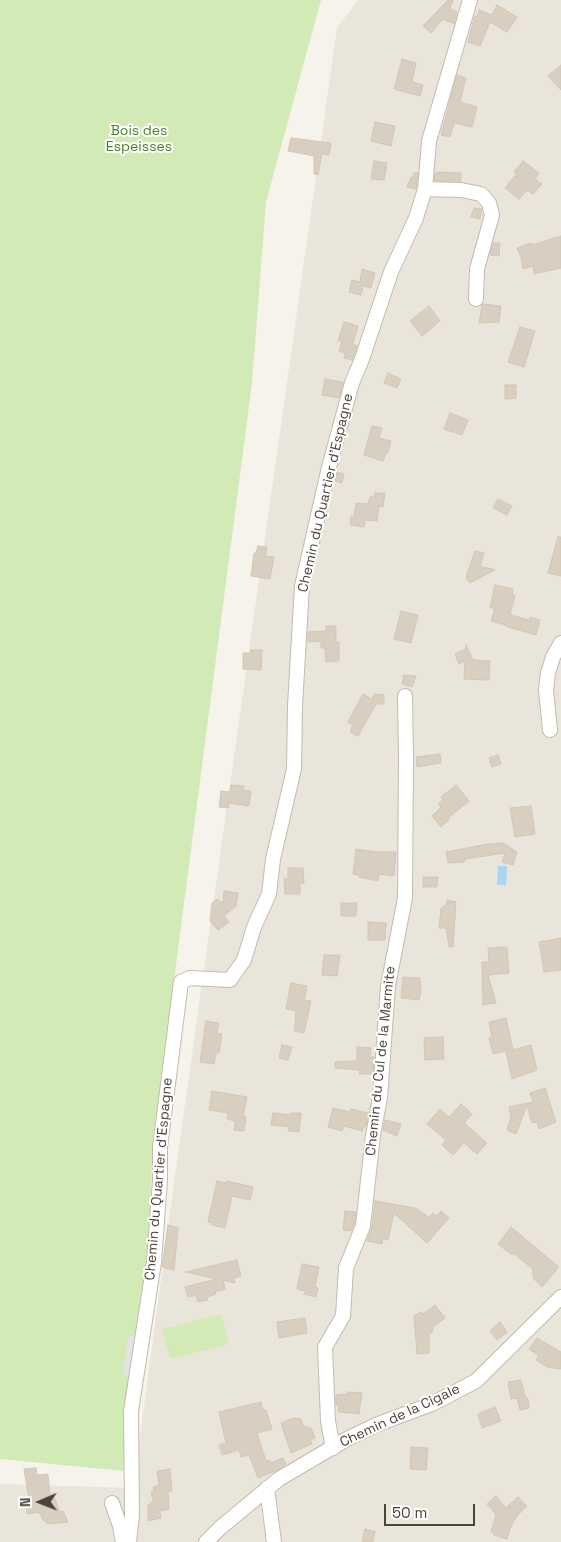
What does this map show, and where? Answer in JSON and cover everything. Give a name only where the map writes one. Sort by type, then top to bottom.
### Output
[{"type":"street","name":"Chemin du Quartier d'Espagne","points":[[129,1542],[132,1516],[131,1411],[154,1262],[160,1180],[160,1147],[181,982],[190,978],[230,980],[244,960],[254,927],[269,894],[273,859],[294,769],[295,706],[302,586],[329,467],[352,382],[362,359],[391,272],[416,218],[425,189],[429,140],[470,0]]},
{"type":"street","points":[[425,189],[461,190],[481,194],[489,203],[492,215],[477,269],[476,299]]},
{"type":"street","points":[[550,730],[546,690],[548,673],[553,657],[561,643]]},
{"type":"street","name":"Chemin du Cul de la Marmite","points":[[333,1448],[328,1420],[325,1347],[344,1316],[346,1268],[363,1226],[373,1135],[380,1098],[388,986],[405,898],[406,757],[404,696]]},
{"type":"street","name":"Chemin de la Cigale","points":[[206,1542],[279,1479],[378,1424],[432,1404],[476,1381],[561,1297]]},
{"type":"street","points":[[267,1488],[274,1542]]},
{"type":"street","points":[[112,1503],[123,1542]]},
{"type":"shaded area","points":[[358,0],[561,0],[561,1542],[0,1542],[0,1484],[133,1488],[179,1146],[337,28]]},
{"type":"shaded area","points":[[128,1336],[135,1336],[130,1376],[123,1375]]},
{"type":"green space","name":"Bois des Espeisses","points":[[0,0],[321,0],[266,202],[252,383],[153,1141],[148,1256],[125,1471],[0,1459]]},
{"type":"green space","points":[[221,1314],[229,1344],[170,1359],[162,1329]]},
{"type":"water","points":[[498,866],[507,866],[506,885],[497,885]]},
{"type":"building","points":[[448,0],[453,0],[450,9],[457,12],[454,24],[443,19],[431,33],[423,26]]},
{"type":"building","points":[[497,5],[517,17],[507,32],[490,22],[480,46],[468,42],[475,16],[477,17],[479,10],[492,15]]},
{"type":"building","points":[[402,59],[416,63],[412,82],[423,85],[420,96],[394,89]]},
{"type":"building","points":[[561,65],[561,90],[548,76]]},
{"type":"building","points":[[457,75],[466,78],[460,102],[477,107],[472,127],[454,123],[450,137],[441,135]]},
{"type":"building","points":[[375,122],[395,126],[391,146],[371,141]]},
{"type":"building","points":[[291,138],[331,143],[329,155],[322,154],[318,175],[314,174],[314,156],[288,151]]},
{"type":"building","points":[[374,161],[387,163],[384,180],[371,179]]},
{"type":"building","points":[[523,161],[539,173],[535,179],[542,184],[533,194],[527,190],[519,199],[505,188],[517,173],[514,172]]},
{"type":"building","points":[[439,172],[461,173],[461,181],[434,181],[435,174]]},
{"type":"building","points":[[414,173],[418,173],[416,189],[407,187]]},
{"type":"building","points":[[474,208],[482,209],[480,219],[471,217]]},
{"type":"building","points":[[561,236],[561,268],[534,274],[533,266],[523,269],[517,248]]},
{"type":"building","points":[[493,243],[500,243],[499,256],[490,255]]},
{"type":"building","points":[[362,269],[375,273],[371,288],[363,286],[361,295],[349,292],[352,280],[360,282]]},
{"type":"building","points":[[483,304],[501,306],[499,322],[479,323]]},
{"type":"building","points":[[429,306],[440,321],[422,336],[410,321]]},
{"type":"building","points":[[344,322],[358,326],[353,344],[357,346],[352,360],[344,358],[345,353],[339,351],[342,341],[338,341]]},
{"type":"building","points":[[520,327],[535,331],[524,367],[508,362]]},
{"type":"building","points":[[388,373],[401,379],[397,388],[384,383]]},
{"type":"building","points":[[325,379],[343,382],[339,398],[322,395]]},
{"type":"building","points":[[505,385],[516,385],[516,398],[505,399]]},
{"type":"building","points":[[450,413],[468,420],[462,435],[444,429]]},
{"type":"building","points":[[372,426],[382,428],[379,438],[391,441],[388,453],[386,453],[383,461],[364,455]]},
{"type":"building","points":[[337,472],[344,474],[342,483],[335,481]]},
{"type":"building","points":[[375,493],[385,493],[383,507],[379,506],[377,521],[365,520],[364,527],[350,525],[351,516],[354,517],[356,503],[368,504],[370,497],[374,497]]},
{"type":"building","points":[[498,499],[512,506],[507,515],[493,508]]},
{"type":"building","points":[[558,537],[561,537],[561,576],[548,573]]},
{"type":"building","points":[[258,546],[267,547],[265,556],[274,557],[270,579],[251,576],[254,553],[256,553]]},
{"type":"building","points":[[475,551],[484,553],[480,566],[495,570],[470,583],[466,577]]},
{"type":"building","points":[[495,585],[513,589],[512,594],[515,595],[510,615],[530,620],[530,617],[540,620],[536,635],[491,621],[495,609],[490,607]]},
{"type":"building","points":[[401,611],[418,615],[411,643],[394,639]]},
{"type":"building","points":[[326,626],[336,626],[336,642],[339,642],[339,661],[326,662],[325,648],[321,648],[321,641],[308,642],[308,632],[326,631]]},
{"type":"building","points":[[466,645],[473,660],[490,661],[489,680],[464,679],[465,661],[459,664],[455,654],[466,649]]},
{"type":"building","points":[[251,650],[262,650],[261,670],[243,669],[243,653],[251,653]]},
{"type":"building","points":[[404,675],[416,676],[412,687],[402,684]]},
{"type":"building","points":[[363,694],[372,699],[374,694],[384,695],[384,704],[376,704],[358,736],[350,732],[353,725],[348,722]]},
{"type":"building","points":[[440,754],[441,763],[417,767],[416,757]]},
{"type":"building","points":[[498,755],[501,764],[492,767],[489,758]]},
{"type":"building","points":[[231,785],[244,786],[243,790],[251,791],[249,806],[229,803],[228,808],[219,807],[221,791],[230,792]]},
{"type":"building","points":[[456,785],[469,801],[449,817],[450,819],[441,827],[432,816],[441,807],[438,804],[443,800],[441,797]]},
{"type":"building","points":[[531,806],[535,834],[515,837],[510,808]]},
{"type":"building","points":[[503,843],[517,852],[513,865],[502,862],[505,853],[465,859],[464,862],[448,863],[446,852]]},
{"type":"building","points":[[356,849],[396,852],[394,876],[379,874],[378,881],[353,874]]},
{"type":"building","points":[[288,868],[303,868],[304,883],[300,883],[300,894],[285,894],[284,879],[288,879]]},
{"type":"building","points":[[423,877],[438,877],[437,887],[423,887]]},
{"type":"building","points":[[224,891],[238,893],[236,906],[224,916],[229,922],[218,930],[210,921],[212,903],[217,899],[223,903]]},
{"type":"building","points":[[447,900],[456,902],[453,947],[449,947],[446,928],[439,928],[441,908],[446,906]]},
{"type":"building","points":[[341,903],[357,903],[356,916],[341,916]]},
{"type":"building","points":[[368,922],[386,923],[385,940],[368,940]]},
{"type":"building","points":[[561,938],[561,970],[544,972],[539,942]]},
{"type":"building","points":[[507,947],[509,973],[488,975],[496,1003],[483,1005],[482,962],[489,962],[488,948]]},
{"type":"building","points":[[324,955],[340,955],[337,976],[322,975]]},
{"type":"building","points":[[403,977],[420,978],[421,990],[419,1000],[401,998]]},
{"type":"building","points":[[291,983],[307,986],[304,1000],[311,1001],[304,1033],[294,1031],[296,1011],[286,1009]]},
{"type":"building","points":[[506,1018],[513,1050],[531,1045],[537,1070],[512,1079],[506,1051],[493,1054],[489,1038],[492,1037],[489,1022]]},
{"type":"building","points":[[206,1021],[219,1023],[217,1034],[222,1034],[219,1053],[216,1053],[214,1064],[200,1062]]},
{"type":"building","points":[[443,1037],[444,1059],[425,1060],[424,1038]]},
{"type":"building","points":[[282,1045],[292,1047],[288,1060],[279,1058]]},
{"type":"building","points":[[357,1047],[371,1048],[370,1057],[374,1057],[373,1074],[359,1074],[360,1070],[335,1068],[335,1062],[357,1061]]},
{"type":"building","points":[[545,1088],[556,1122],[539,1129],[537,1122],[532,1123],[527,1105],[516,1134],[507,1130],[511,1118],[509,1107],[533,1102],[530,1093]]},
{"type":"building","points":[[212,1091],[247,1097],[243,1117],[246,1117],[244,1131],[234,1130],[235,1121],[227,1119],[228,1113],[209,1110]]},
{"type":"building","points":[[461,1104],[472,1114],[464,1123],[487,1143],[477,1154],[464,1143],[453,1155],[442,1145],[446,1140],[427,1124],[440,1109],[449,1117]]},
{"type":"building","points":[[333,1108],[350,1112],[351,1109],[368,1113],[366,1126],[364,1126],[362,1131],[344,1126],[342,1131],[328,1127]]},
{"type":"building","points":[[273,1113],[290,1115],[291,1113],[301,1113],[299,1132],[288,1131],[289,1127],[271,1125]]},
{"type":"building","points":[[385,1120],[401,1124],[397,1136],[383,1130]]},
{"type":"building","points":[[217,1181],[227,1183],[227,1181],[253,1187],[250,1200],[232,1196],[225,1228],[208,1222]]},
{"type":"building","points":[[375,1201],[415,1208],[429,1217],[433,1213],[436,1216],[441,1211],[449,1218],[427,1243],[394,1213],[388,1240],[383,1239],[382,1244],[367,1241],[372,1227]]},
{"type":"building","points":[[345,1211],[356,1212],[351,1231],[343,1230]]},
{"type":"building","points":[[168,1225],[178,1228],[174,1270],[162,1267]]},
{"type":"building","points":[[511,1227],[559,1267],[542,1287],[533,1278],[533,1269],[498,1244]]},
{"type":"building","points":[[237,1260],[241,1276],[234,1278],[235,1283],[223,1280],[225,1289],[207,1297],[208,1300],[198,1302],[196,1295],[188,1297],[185,1287],[217,1279],[185,1272]]},
{"type":"building","points":[[302,1264],[319,1267],[315,1287],[318,1288],[316,1297],[304,1294],[305,1291],[297,1289]]},
{"type":"building","points":[[435,1305],[445,1318],[433,1327],[433,1331],[429,1335],[429,1353],[417,1354],[414,1316],[421,1312],[423,1314]]},
{"type":"building","points":[[305,1318],[307,1333],[279,1338],[277,1322]]},
{"type":"building","points":[[500,1322],[507,1332],[497,1340],[490,1331]]},
{"type":"building","points":[[537,1338],[561,1352],[561,1369],[547,1367],[536,1360],[539,1356],[529,1349]]},
{"type":"building","points":[[521,1380],[525,1396],[528,1399],[529,1408],[520,1410],[517,1398],[511,1399],[508,1382]]},
{"type":"building","points":[[348,1392],[362,1393],[359,1414],[339,1412],[338,1404],[336,1405],[336,1395],[348,1394]]},
{"type":"building","points":[[261,1402],[263,1411],[266,1410],[272,1429],[257,1433],[266,1461],[269,1460],[270,1463],[283,1458],[286,1464],[258,1478],[249,1455],[241,1457],[239,1450],[222,1455],[219,1445],[226,1443],[219,1412]]},
{"type":"building","points":[[495,1407],[501,1421],[482,1428],[478,1414]]},
{"type":"building","points":[[294,1418],[301,1419],[303,1426],[311,1428],[315,1438],[310,1440],[312,1444],[291,1453],[281,1423]]},
{"type":"building","points":[[411,1447],[428,1448],[426,1470],[410,1469]]},
{"type":"building","points":[[36,1468],[37,1475],[48,1474],[50,1497],[54,1497],[60,1512],[63,1511],[68,1522],[47,1524],[39,1512],[27,1514],[26,1500],[29,1500],[24,1469]]},
{"type":"building","points":[[170,1469],[172,1491],[168,1491],[169,1509],[160,1511],[161,1518],[148,1521],[148,1505],[153,1501],[151,1492],[154,1491],[153,1487],[159,1485],[157,1471]]},
{"type":"building","points":[[496,1496],[506,1508],[518,1497],[527,1506],[517,1516],[511,1526],[507,1539],[494,1535],[491,1532],[496,1514],[487,1504]]},
{"type":"building","points":[[365,1529],[375,1532],[373,1542],[362,1542]]}]
